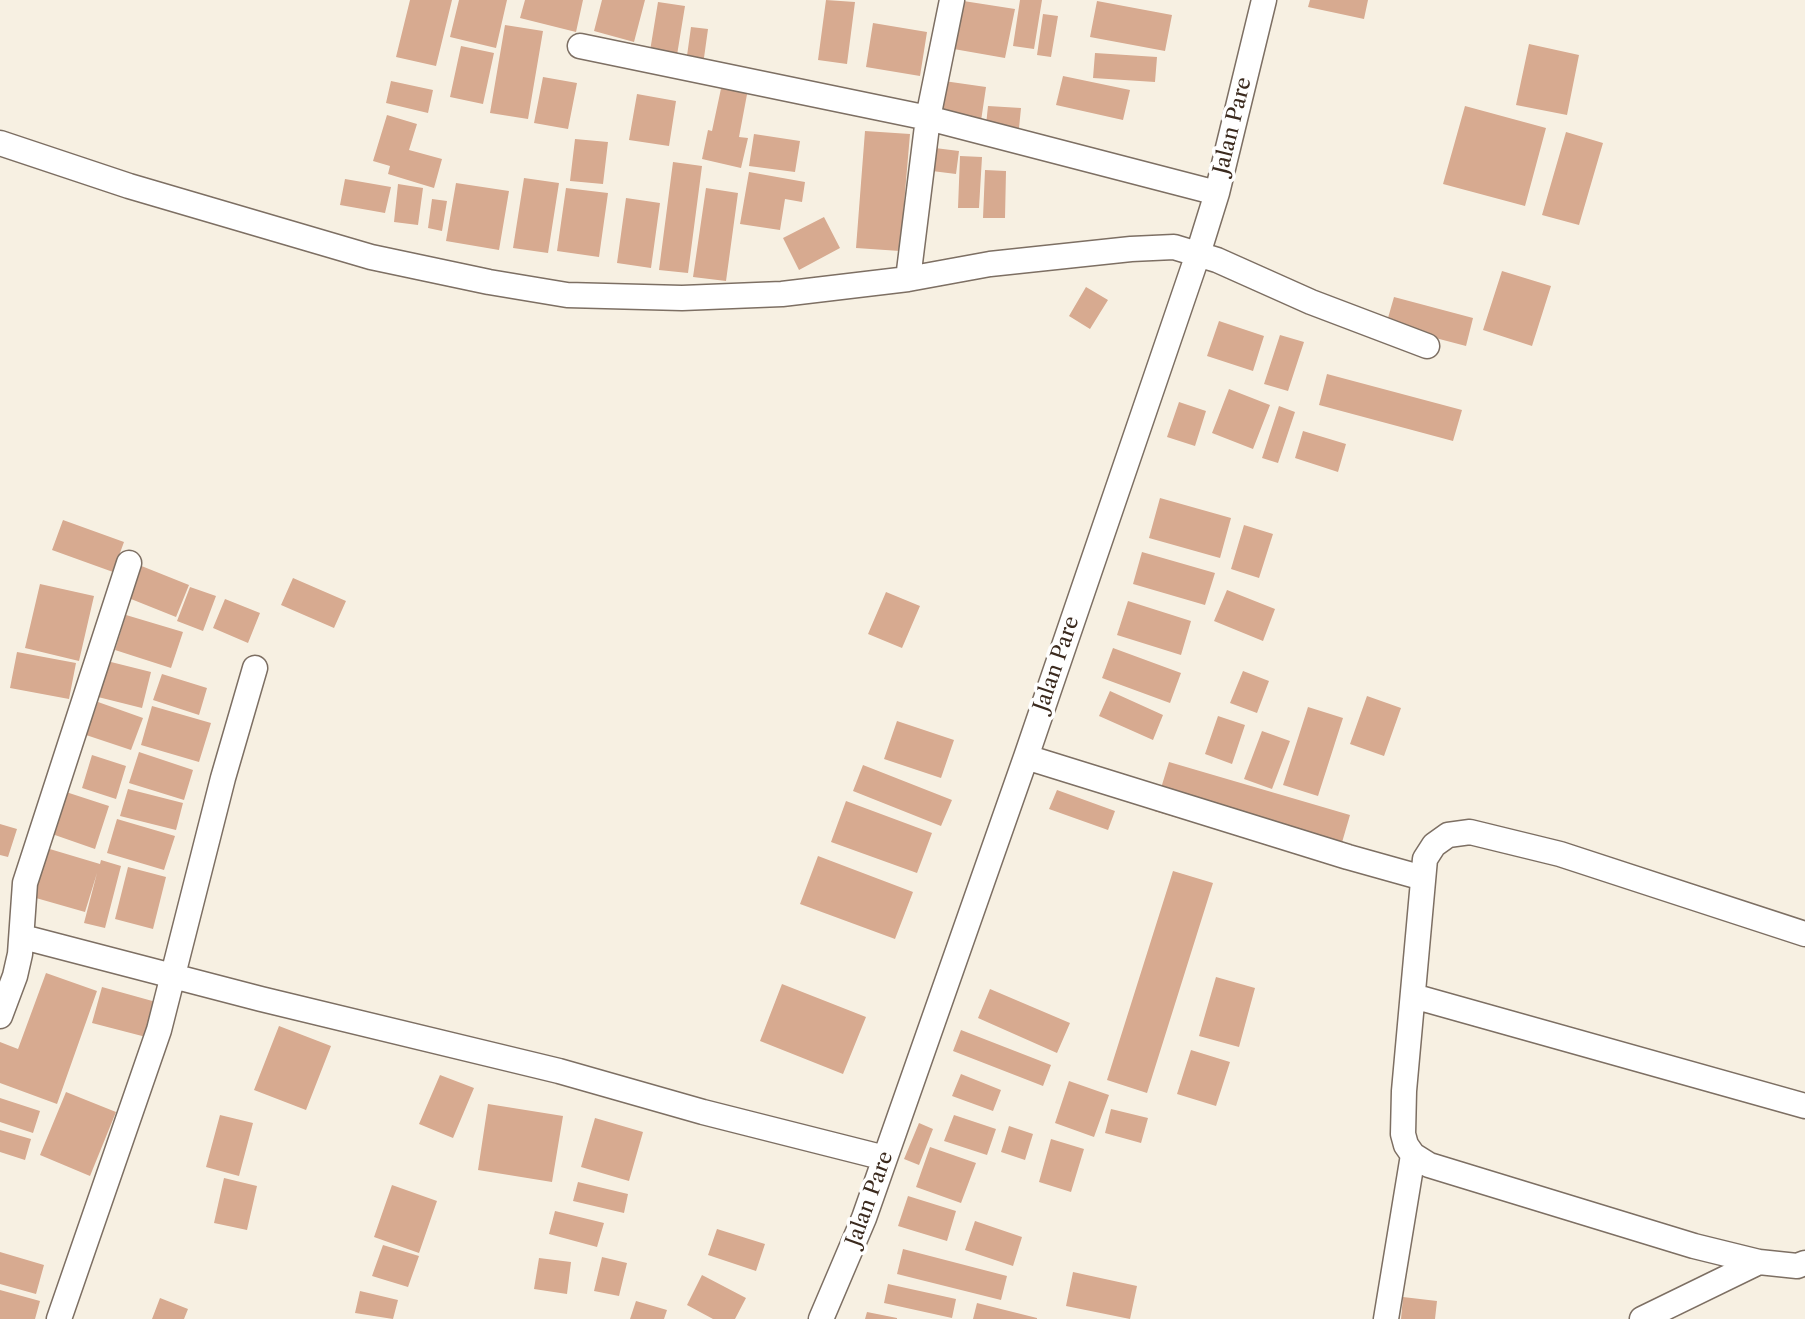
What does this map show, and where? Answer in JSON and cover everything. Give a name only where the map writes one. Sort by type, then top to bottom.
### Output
[{"type":"street","points":[[908,279],[928,118],[951,0]]},
{"type":"street","name":"Jalan Pare","points":[[821,1319],[864,1219],[1198,254],[1217,193],[1264,0]]},
{"type":"street","points":[[579,46],[928,118],[1217,193]]},
{"type":"street","points":[[0,144],[142,190],[371,257],[554,293],[682,299],[782,294],[908,279],[990,264],[1174,247],[1198,254],[1311,302],[1427,346]]},
{"type":"street","points":[[0,1016],[7,973],[23,937],[21,919],[25,883],[129,563]]},
{"type":"street","points":[[59,1319],[151,1055],[235,732],[255,668]]},
{"type":"street","points":[[1026,757],[1423,878]]},
{"type":"street","points":[[1805,934],[1559,854],[1470,832],[1448,835],[1434,845],[1425,859],[1404,1091],[1403,1134],[1413,1155],[1429,1165],[1759,1262],[1797,1266],[1805,1263]]},
{"type":"street","points":[[23,937],[545,1068],[703,1112],[885,1158]]},
{"type":"street","points":[[1413,996],[1805,1106]]},
{"type":"street","points":[[1386,1319],[1413,1155]]},
{"type":"street","points":[[1642,1319],[1759,1262]]},
{"type":"building","points":[[410,0],[452,0],[436,66],[396,57]]},
{"type":"building","points":[[459,0],[507,0],[496,48],[450,37]]},
{"type":"building","points":[[525,0],[583,0],[576,32],[520,18]]},
{"type":"building","points":[[602,0],[645,0],[634,42],[594,31]]},
{"type":"building","points":[[826,0],[855,2],[847,64],[818,60]]},
{"type":"building","points":[[957,0],[1015,9],[1005,58],[948,48]]},
{"type":"building","points":[[1020,0],[1042,0],[1034,49],[1013,46]]},
{"type":"building","points":[[1310,0],[1368,0],[1364,19],[1308,7]]},
{"type":"building","points":[[1097,1],[1172,15],[1165,51],[1090,37]]},
{"type":"building","points":[[658,2],[685,6],[677,55],[650,51]]},
{"type":"building","points":[[1043,14],[1058,16],[1051,57],[1037,55]]},
{"type":"building","points":[[873,23],[927,32],[920,76],[866,67]]},
{"type":"building","points":[[505,25],[543,31],[528,119],[490,113]]},
{"type":"building","points":[[691,27],[708,29],[703,65],[686,63]]},
{"type":"building","points":[[1529,44],[1579,55],[1567,115],[1516,105]]},
{"type":"building","points":[[461,46],[494,53],[483,104],[450,97]]},
{"type":"building","points":[[1095,53],[1157,57],[1155,82],[1093,78]]},
{"type":"building","points":[[1063,76],[1130,90],[1123,120],[1056,105]]},
{"type":"building","points":[[543,77],[577,83],[568,129],[534,123]]},
{"type":"building","points":[[391,81],[433,90],[428,113],[386,103]]},
{"type":"building","points":[[944,81],[986,87],[981,121],[939,115]]},
{"type":"building","points":[[722,84],[748,89],[739,137],[748,138],[741,168],[702,159],[708,130],[712,131]]},
{"type":"building","points":[[637,94],[676,101],[669,146],[629,140]]},
{"type":"building","points":[[988,106],[1021,108],[1019,128],[986,125]]},
{"type":"building","points":[[1465,106],[1546,128],[1525,206],[1443,184]]},
{"type":"building","points":[[387,115],[417,124],[409,150],[442,159],[434,188],[388,174],[390,166],[373,161]]},
{"type":"building","points":[[865,131],[910,134],[900,251],[856,248]]},
{"type":"building","points":[[1566,132],[1603,143],[1579,225],[1542,215]]},
{"type":"building","points":[[754,134],[800,141],[795,172],[749,166]]},
{"type":"building","points":[[575,139],[608,142],[603,184],[570,181]]},
{"type":"building","points":[[927,147],[959,151],[956,174],[924,170]]},
{"type":"building","points":[[960,156],[982,157],[979,208],[958,208]]},
{"type":"building","points":[[673,162],[702,166],[688,273],[659,270]]},
{"type":"building","points":[[985,170],[1006,171],[1005,218],[983,218]]},
{"type":"building","points":[[749,172],[805,182],[802,202],[785,199],[780,230],[740,224]]},
{"type":"building","points":[[524,178],[559,183],[548,253],[513,248]]},
{"type":"building","points":[[345,179],[391,187],[385,213],[340,205]]},
{"type":"building","points":[[456,183],[509,191],[499,250],[446,241]]},
{"type":"building","points":[[398,184],[423,188],[418,225],[394,222]]},
{"type":"building","points":[[566,188],[608,193],[599,257],[557,251]]},
{"type":"building","points":[[706,188],[738,193],[726,281],[693,277]]},
{"type":"building","points":[[626,198],[660,203],[651,268],[617,263]]},
{"type":"building","points":[[432,199],[447,201],[442,231],[428,228]]},
{"type":"building","points":[[824,217],[840,248],[799,270],[783,238]]},
{"type":"building","points":[[1502,271],[1551,286],[1532,346],[1483,330]]},
{"type":"building","points":[[1086,287],[1108,300],[1090,329],[1069,316]]},
{"type":"building","points":[[1394,297],[1473,318],[1466,346],[1386,325]]},
{"type":"building","points":[[1219,321],[1264,336],[1253,371],[1207,356]]},
{"type":"building","points":[[1280,335],[1304,342],[1288,391],[1264,384]]},
{"type":"building","points":[[1327,374],[1462,410],[1453,441],[1319,405]]},
{"type":"building","points":[[1229,389],[1270,405],[1253,449],[1212,433]]},
{"type":"building","points":[[1179,402],[1206,411],[1195,446],[1167,437]]},
{"type":"building","points":[[1279,406],[1295,412],[1278,463],[1262,458]]},
{"type":"building","points":[[1303,431],[1346,444],[1338,472],[1295,458]]},
{"type":"building","points":[[1160,498],[1231,518],[1220,558],[1149,538]]},
{"type":"building","points":[[63,520],[124,542],[113,572],[52,550]]},
{"type":"building","points":[[1244,525],[1273,534],[1259,578],[1231,569]]},
{"type":"building","points":[[1142,552],[1215,573],[1205,605],[1133,584]]},
{"type":"building","points":[[139,565],[189,585],[176,617],[126,597]]},
{"type":"building","points":[[293,578],[346,601],[334,628],[281,605]]},
{"type":"building","points":[[40,584],[94,596],[79,661],[25,648]]},
{"type":"building","points":[[190,587],[216,596],[203,631],[177,621]]},
{"type":"building","points":[[1227,590],[1275,609],[1263,641],[1214,621]]},
{"type":"building","points":[[886,592],[920,606],[902,648],[868,634]]},
{"type":"building","points":[[225,599],[260,613],[248,643],[213,628]]},
{"type":"building","points":[[1128,601],[1191,621],[1181,655],[1117,635]]},
{"type":"building","points":[[126,615],[183,632],[171,668],[115,650]]},
{"type":"building","points":[[1113,648],[1181,673],[1170,703],[1102,678]]},
{"type":"building","points":[[17,652],[76,663],[69,699],[10,688]]},
{"type":"building","points":[[107,661],[151,672],[142,708],[98,697]]},
{"type":"building","points":[[1243,671],[1269,681],[1257,713],[1230,703]]},
{"type":"building","points":[[162,674],[207,688],[199,715],[153,700]]},
{"type":"building","points":[[1110,691],[1163,715],[1153,740],[1099,716]]},
{"type":"building","points":[[1367,696],[1401,708],[1384,756],[1350,744]]},
{"type":"building","points":[[98,702],[143,718],[131,750],[86,735]]},
{"type":"building","points":[[152,706],[211,723],[199,762],[141,745]]},
{"type":"building","points":[[1308,707],[1343,718],[1318,796],[1283,785]]},
{"type":"building","points":[[1218,716],[1245,725],[1232,764],[1205,754]]},
{"type":"building","points":[[897,721],[954,740],[941,778],[884,759]]},
{"type":"building","points":[[1262,731],[1290,741],[1272,789],[1244,779]]},
{"type":"building","points":[[139,752],[193,770],[184,800],[129,783]]},
{"type":"building","points":[[92,755],[126,766],[116,799],[82,788]]},
{"type":"building","points":[[1169,762],[1350,815],[1336,863],[1154,811]]},
{"type":"building","points":[[863,765],[952,800],[941,826],[853,791]]},
{"type":"building","points":[[128,789],[183,803],[176,830],[120,816]]},
{"type":"building","points":[[1057,790],[1115,811],[1108,830],[1049,809]]},
{"type":"building","points":[[66,792],[109,806],[95,849],[52,834]]},
{"type":"building","points":[[846,801],[932,833],[917,873],[831,842]]},
{"type":"building","points":[[117,819],[175,836],[164,870],[107,853]]},
{"type":"building","points":[[0,824],[17,829],[8,857],[0,855]]},
{"type":"building","points":[[43,847],[100,864],[101,860],[121,866],[105,928],[84,923],[97,873],[85,912],[29,896]]},
{"type":"building","points":[[818,856],[913,892],[895,939],[800,904]]},
{"type":"building","points":[[128,867],[166,877],[153,929],[115,919]]},
{"type":"building","points":[[1173,871],[1213,883],[1147,1093],[1107,1080]]},
{"type":"building","points":[[46,973],[97,991],[57,1104],[0,1083],[0,1042],[18,1049]]},
{"type":"building","points":[[1216,977],[1255,988],[1239,1047],[1199,1036]]},
{"type":"building","points":[[782,984],[866,1017],[843,1074],[760,1041]]},
{"type":"building","points":[[102,987],[156,1002],[146,1037],[92,1023]]},
{"type":"building","points":[[990,989],[1070,1023],[1057,1053],[978,1018]]},
{"type":"building","points":[[279,1026],[331,1046],[306,1110],[254,1090]]},
{"type":"building","points":[[961,1030],[1051,1065],[1043,1086],[953,1051]]},
{"type":"building","points":[[1191,1050],[1230,1062],[1216,1106],[1177,1094]]},
{"type":"building","points":[[961,1074],[1001,1090],[993,1111],[952,1096]]},
{"type":"building","points":[[440,1075],[474,1088],[453,1138],[419,1124]]},
{"type":"building","points":[[1069,1081],[1109,1095],[1094,1137],[1055,1123]]},
{"type":"building","points":[[66,1092],[116,1112],[90,1176],[40,1155]]},
{"type":"building","points":[[0,1098],[40,1111],[33,1133],[0,1122]]},
{"type":"building","points":[[488,1104],[563,1116],[552,1182],[478,1170]]},
{"type":"building","points":[[1111,1109],[1148,1118],[1141,1143],[1105,1133]]},
{"type":"building","points":[[220,1115],[253,1123],[239,1176],[206,1167]]},
{"type":"building","points":[[954,1115],[996,1129],[987,1155],[944,1141]]},
{"type":"building","points":[[595,1118],[643,1132],[629,1181],[581,1167]]},
{"type":"building","points":[[919,1123],[933,1129],[919,1165],[904,1159]]},
{"type":"building","points":[[1009,1126],[1033,1134],[1025,1160],[1001,1152]]},
{"type":"building","points":[[0,1130],[31,1139],[25,1160],[0,1152]]},
{"type":"building","points":[[1051,1139],[1084,1149],[1071,1192],[1039,1182]]},
{"type":"building","points":[[930,1147],[976,1163],[961,1203],[916,1187]]},
{"type":"building","points":[[224,1178],[257,1186],[247,1230],[214,1223]]},
{"type":"building","points":[[578,1182],[628,1194],[624,1213],[573,1201]]},
{"type":"building","points":[[392,1185],[437,1201],[419,1253],[374,1237]]},
{"type":"building","points":[[908,1196],[956,1211],[947,1241],[898,1226]]},
{"type":"building","points":[[555,1211],[604,1223],[597,1247],[549,1234]]},
{"type":"building","points":[[975,1221],[1022,1237],[1013,1266],[965,1250]]},
{"type":"building","points":[[717,1229],[765,1244],[756,1271],[708,1255]]},
{"type":"building","points":[[383,1245],[419,1256],[408,1287],[372,1276]]},
{"type":"building","points":[[903,1249],[1007,1276],[1001,1300],[897,1274]]},
{"type":"building","points":[[0,1252],[44,1265],[36,1294],[0,1284]]},
{"type":"building","points":[[602,1257],[627,1263],[619,1296],[594,1291]]},
{"type":"building","points":[[539,1258],[571,1262],[567,1294],[534,1289]]},
{"type":"building","points":[[1073,1272],[1137,1286],[1130,1319],[1066,1306]]},
{"type":"building","points":[[702,1275],[746,1298],[735,1319],[713,1319],[687,1305]]},
{"type":"building","points":[[888,1284],[956,1299],[952,1318],[884,1303]]},
{"type":"building","points":[[0,1290],[40,1301],[35,1319],[0,1319]]},
{"type":"building","points":[[360,1291],[398,1300],[393,1319],[355,1313]]},
{"type":"building","points":[[1403,1297],[1437,1301],[1435,1319],[1401,1319]]},
{"type":"building","points":[[160,1298],[188,1309],[184,1319],[152,1319]]},
{"type":"building","points":[[636,1301],[667,1310],[664,1319],[630,1319]]},
{"type":"building","points":[[977,1303],[1037,1318],[1037,1319],[973,1319]]},
{"type":"building","points":[[867,1312],[897,1318],[897,1319],[865,1319]]}]
